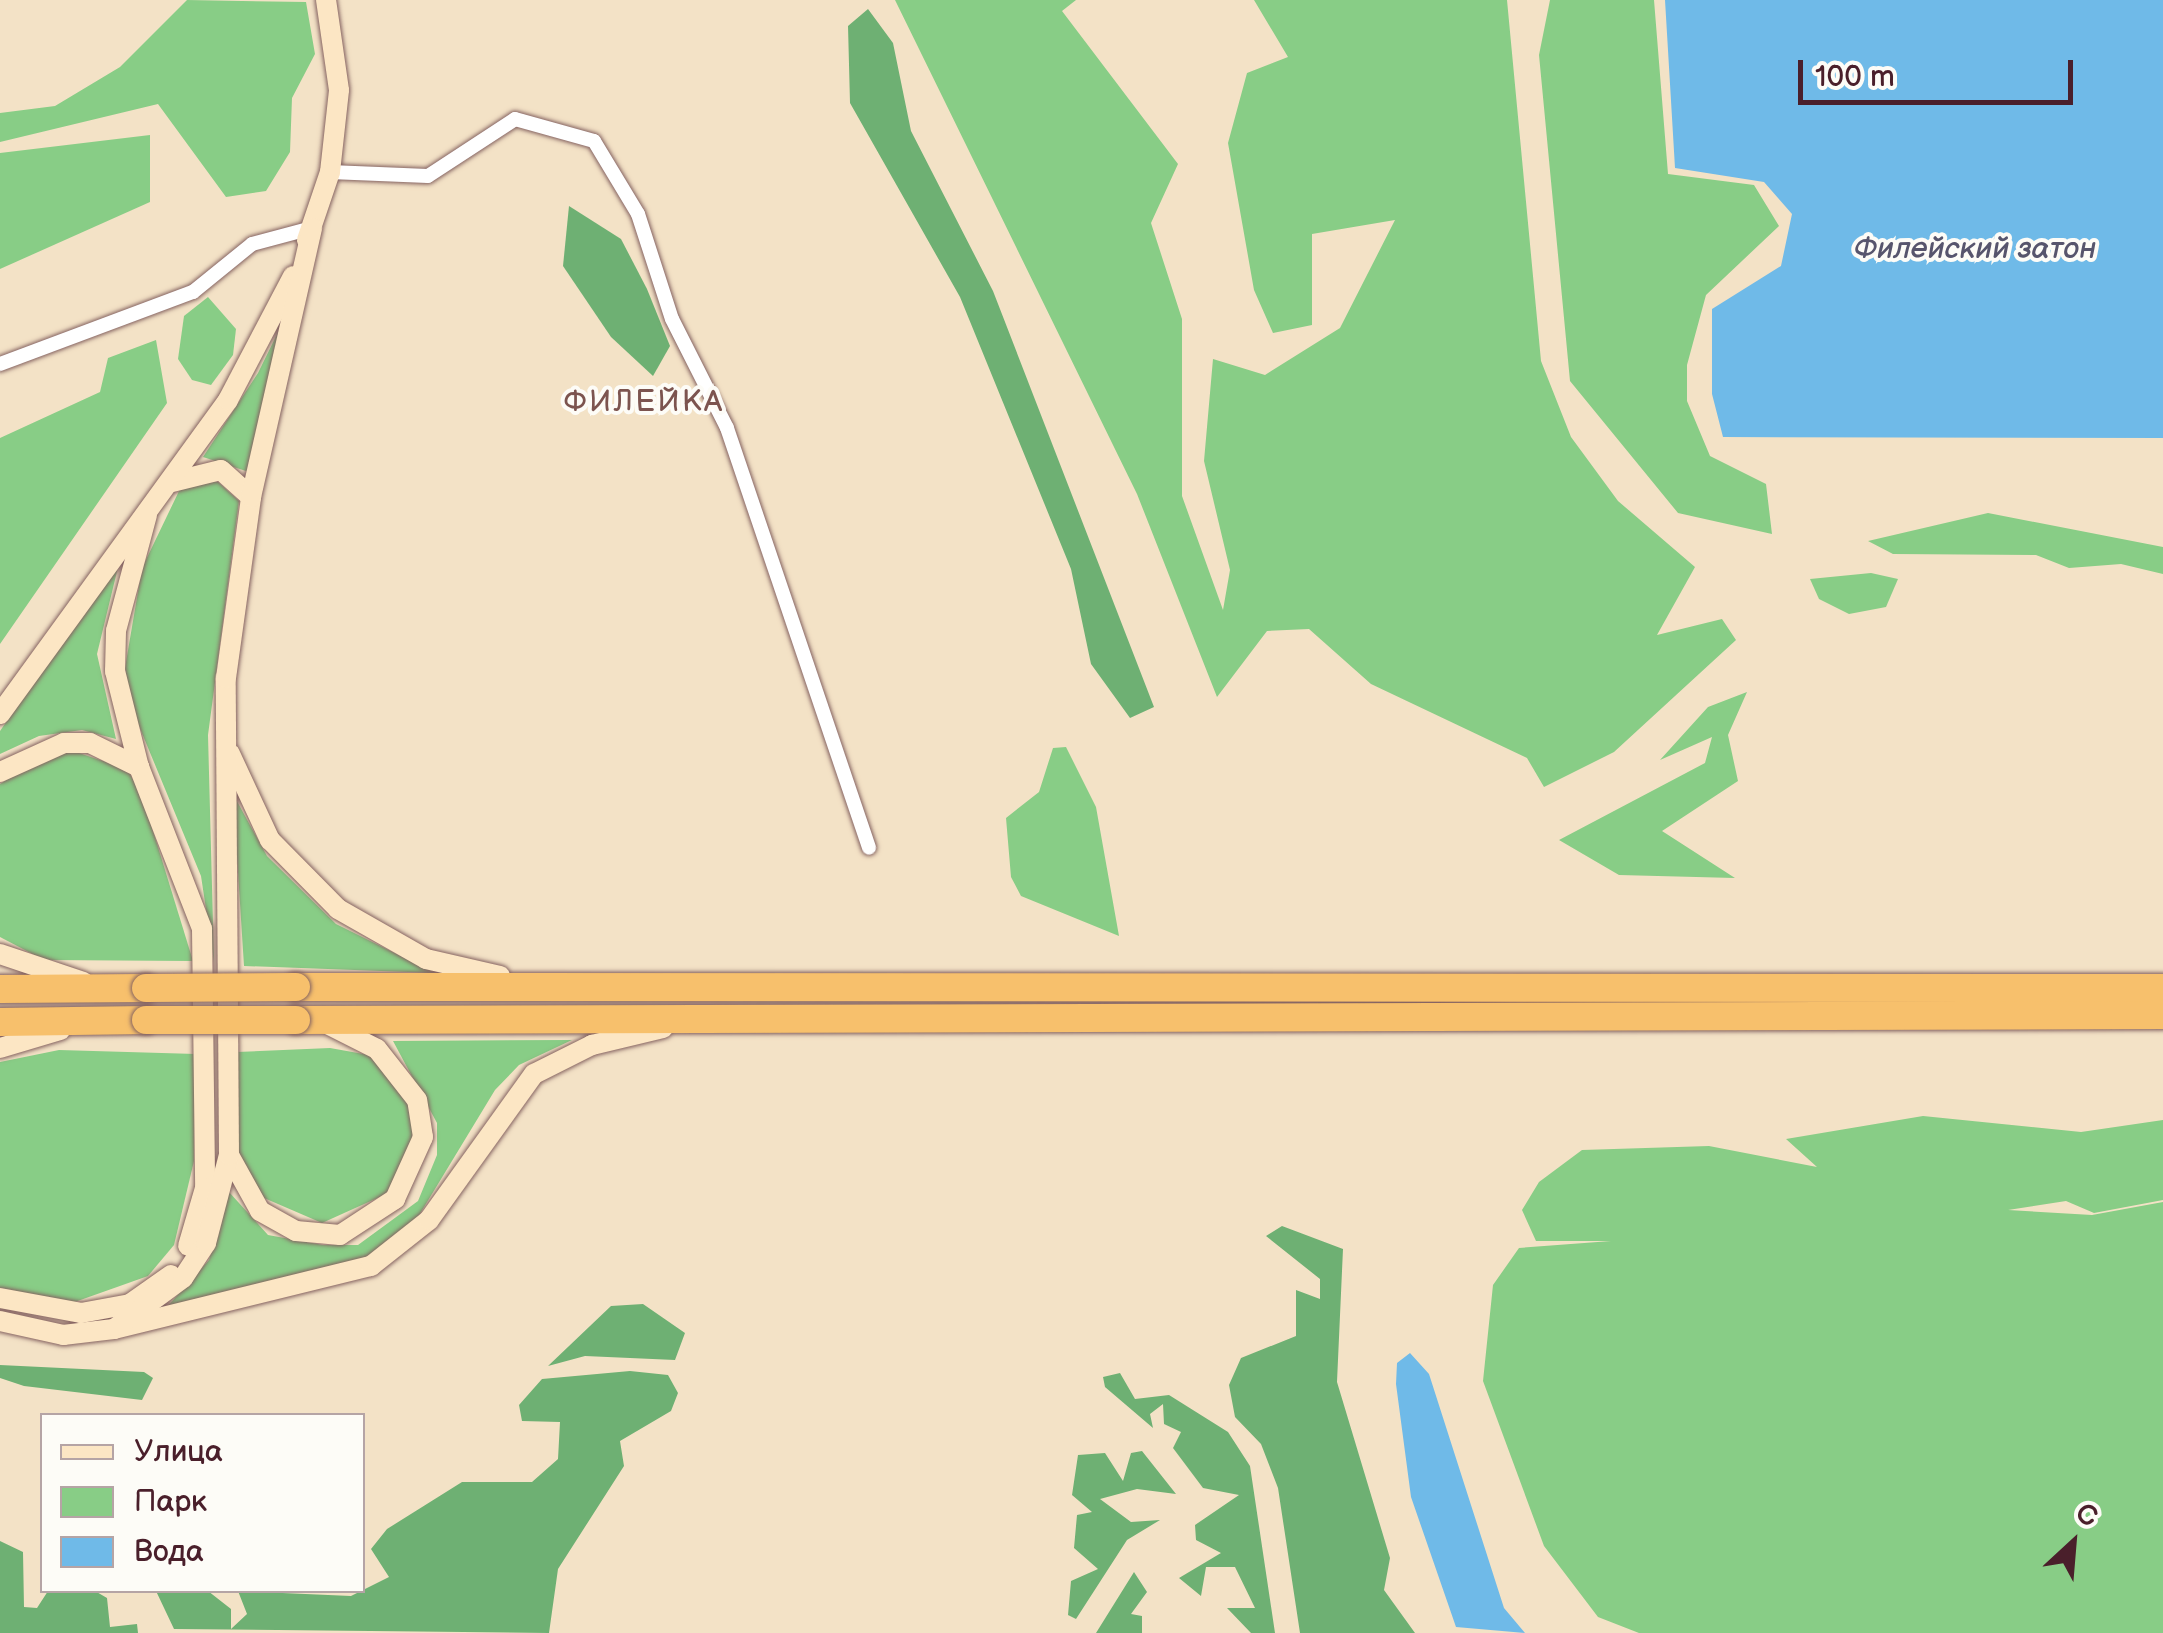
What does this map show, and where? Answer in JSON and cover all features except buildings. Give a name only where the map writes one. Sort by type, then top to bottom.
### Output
[{"type":"highway","points":[[0,989],[2163,988]]},
{"type":"highway","points":[[0,1022],[2163,1015]]},
{"type":"street","points":[[114,1329],[184,1278],[206,1243],[229,1154],[224,726],[252,497],[312,228],[330,172],[338,42],[326,0]]},
{"type":"street","points":[[330,172],[428,176],[515,119],[594,141],[638,214],[672,319],[727,428],[870,848]]},
{"type":"street","points":[[0,364],[193,292],[252,244],[312,228]]},
{"type":"street","points":[[0,714],[171,483],[261,347],[312,228]]},
{"type":"street","points":[[171,483],[220,470],[252,497]]},
{"type":"street","points":[[0,1298],[46,1312],[130,1304],[163,1284],[195,1233],[205,1188],[202,929],[120,707],[116,631],[147,515]]},
{"type":"street","points":[[224,726],[252,811],[338,910],[441,964],[602,988]]},
{"type":"street","points":[[0,772],[64,744],[90,743],[139,767]]},
{"type":"street","points":[[0,954],[104,988]]},
{"type":"street","points":[[0,1321],[63,1335],[114,1329],[371,1266],[429,1220],[534,1074],[622,1036],[724,1018]]},
{"type":"street","points":[[0,1048],[106,1020]]},
{"type":"street","points":[[229,1154],[260,1210],[316,1236],[364,1227],[410,1177],[423,1137],[410,1084],[362,1038],[306,1020]]},
{"type":"green space","points":[[187,0],[306,2],[315,54],[292,98],[290,152],[266,191],[226,197],[158,104],[0,142],[0,113],[55,106],[120,67]]},
{"type":"green space","points":[[895,0],[1076,0],[1062,11],[1178,164],[1151,223],[1182,319],[1182,496],[1223,610],[1230,570],[1204,461],[1213,359],[1265,375],[1340,328],[1395,220],[1312,234],[1312,325],[1273,333],[1254,290],[1228,143],[1247,73],[1288,57],[1254,0],[1507,0],[1541,361],[1571,437],[1618,501],[1695,567],[1657,635],[1722,619],[1736,640],[1614,752],[1544,787],[1527,758],[1371,684],[1309,629],[1267,631],[1217,697],[1137,494]]},
{"type":"green space","points":[[1550,0],[1654,0],[1668,174],[1754,185],[1779,226],[1706,295],[1687,365],[1687,401],[1710,456],[1766,484],[1772,534],[1678,513],[1570,381],[1539,55]]},
{"type":"green space","points":[[868,9],[893,43],[911,131],[993,291],[1154,707],[1130,718],[1091,664],[1071,569],[960,297],[850,103],[848,26]]},
{"type":"green space","points":[[150,135],[150,202],[0,269],[0,153]]},
{"type":"green space","points":[[569,206],[621,239],[647,289],[670,346],[653,376],[611,337],[563,266]]},
{"type":"green space","points":[[208,297],[236,329],[233,355],[211,385],[192,380],[178,359],[184,316]]},
{"type":"green space","points":[[286,316],[249,472],[203,457],[258,373]]},
{"type":"green space","points":[[156,340],[167,403],[0,644],[0,438],[100,392],[108,358]]},
{"type":"green space","points":[[195,482],[218,482],[239,501],[208,735],[214,962],[201,876],[132,709],[125,668],[142,568],[180,489]]},
{"type":"green space","points":[[1988,513],[2163,547],[2163,574],[2121,564],[2069,568],[2036,555],[1893,554],[1868,541]]},
{"type":"green space","points":[[120,559],[97,654],[116,739],[82,730],[39,736],[0,754],[0,731]]},
{"type":"green space","points":[[1871,573],[1898,579],[1886,607],[1849,614],[1819,599],[1810,579]]},
{"type":"green space","points":[[1747,692],[1728,735],[1738,781],[1662,831],[1735,878],[1619,875],[1559,840],[1705,763],[1712,737],[1660,760],[1708,707]]},
{"type":"green space","points":[[1066,747],[1096,807],[1119,936],[1021,896],[1011,877],[1006,818],[1039,792],[1053,748]]},
{"type":"green space","points":[[73,751],[127,769],[142,795],[193,961],[44,960],[0,937],[0,784],[39,759]]},
{"type":"green space","points":[[233,794],[267,856],[336,924],[435,973],[244,966]]},
{"type":"green space","points":[[572,1040],[519,1065],[495,1090],[418,1217],[361,1264],[166,1308],[209,1260],[229,1192],[268,1235],[323,1245],[358,1245],[418,1201],[437,1155],[437,1123],[393,1041]]},
{"type":"green space","points":[[330,1048],[369,1055],[407,1099],[415,1139],[393,1191],[322,1223],[264,1198],[237,1152],[237,1052]]},
{"type":"green space","points":[[59,1050],[196,1054],[194,1161],[174,1245],[148,1276],[72,1303],[0,1288],[0,1062]]},
{"type":"green space","points":[[1923,1116],[2081,1132],[2163,1120],[2163,1200],[2094,1213],[2066,1201],[2008,1210],[2092,1215],[2163,1202],[2163,1633],[1639,1633],[1598,1617],[1544,1546],[1483,1381],[1493,1285],[1519,1248],[1611,1241],[1536,1241],[1522,1210],[1539,1182],[1582,1150],[1709,1146],[1817,1167],[1786,1139]]},
{"type":"green space","points":[[1282,1226],[1343,1249],[1337,1382],[1390,1558],[1384,1590],[1415,1633],[1300,1633],[1278,1488],[1261,1444],[1235,1417],[1229,1385],[1241,1358],[1296,1336],[1296,1290],[1320,1299],[1320,1279],[1266,1236]]},
{"type":"green space","points":[[643,1304],[685,1333],[675,1360],[585,1356],[548,1366],[611,1306]]},
{"type":"green space","points":[[0,1365],[144,1372],[153,1378],[142,1400],[24,1386],[0,1378]]},
{"type":"green space","points":[[630,1371],[668,1375],[678,1393],[671,1411],[620,1441],[624,1466],[558,1569],[549,1633],[174,1629],[157,1593],[211,1593],[231,1609],[231,1629],[247,1614],[239,1593],[351,1596],[365,1593],[365,1589],[389,1577],[371,1549],[387,1529],[462,1482],[532,1482],[558,1459],[560,1422],[522,1421],[519,1405],[542,1379]]},
{"type":"green space","points":[[1120,1373],[1135,1399],[1169,1395],[1228,1432],[1250,1466],[1275,1633],[1251,1633],[1227,1608],[1255,1608],[1235,1567],[1206,1567],[1201,1596],[1179,1578],[1221,1553],[1196,1540],[1195,1525],[1239,1495],[1203,1488],[1173,1448],[1181,1432],[1164,1424],[1163,1404],[1150,1414],[1153,1428],[1105,1387],[1103,1377]]},
{"type":"green space","points":[[1142,1451],[1176,1494],[1137,1489],[1100,1499],[1131,1522],[1160,1520],[1127,1540],[1076,1619],[1068,1615],[1071,1581],[1098,1569],[1074,1548],[1077,1515],[1092,1512],[1072,1495],[1078,1455],[1105,1453],[1123,1481],[1131,1453]]},
{"type":"green space","points":[[0,1541],[23,1552],[24,1607],[37,1608],[47,1593],[98,1593],[107,1598],[110,1627],[137,1624],[138,1633],[0,1633]]},
{"type":"green space","points":[[1134,1572],[1147,1592],[1131,1614],[1142,1616],[1142,1633],[1096,1633]]},
{"type":"water","name":"Филейский затон","points":[[1665,0],[2163,0],[2163,438],[1723,437],[1712,394],[1712,309],[1781,266],[1792,214],[1764,182],[1675,168]]},
{"type":"water","points":[[1410,1353],[1429,1374],[1504,1608],[1525,1633],[1456,1627],[1411,1497],[1396,1384],[1397,1363]]},
{"type":"district","name":"ФИЛЕЙКА","points":[[644,402]]}]
